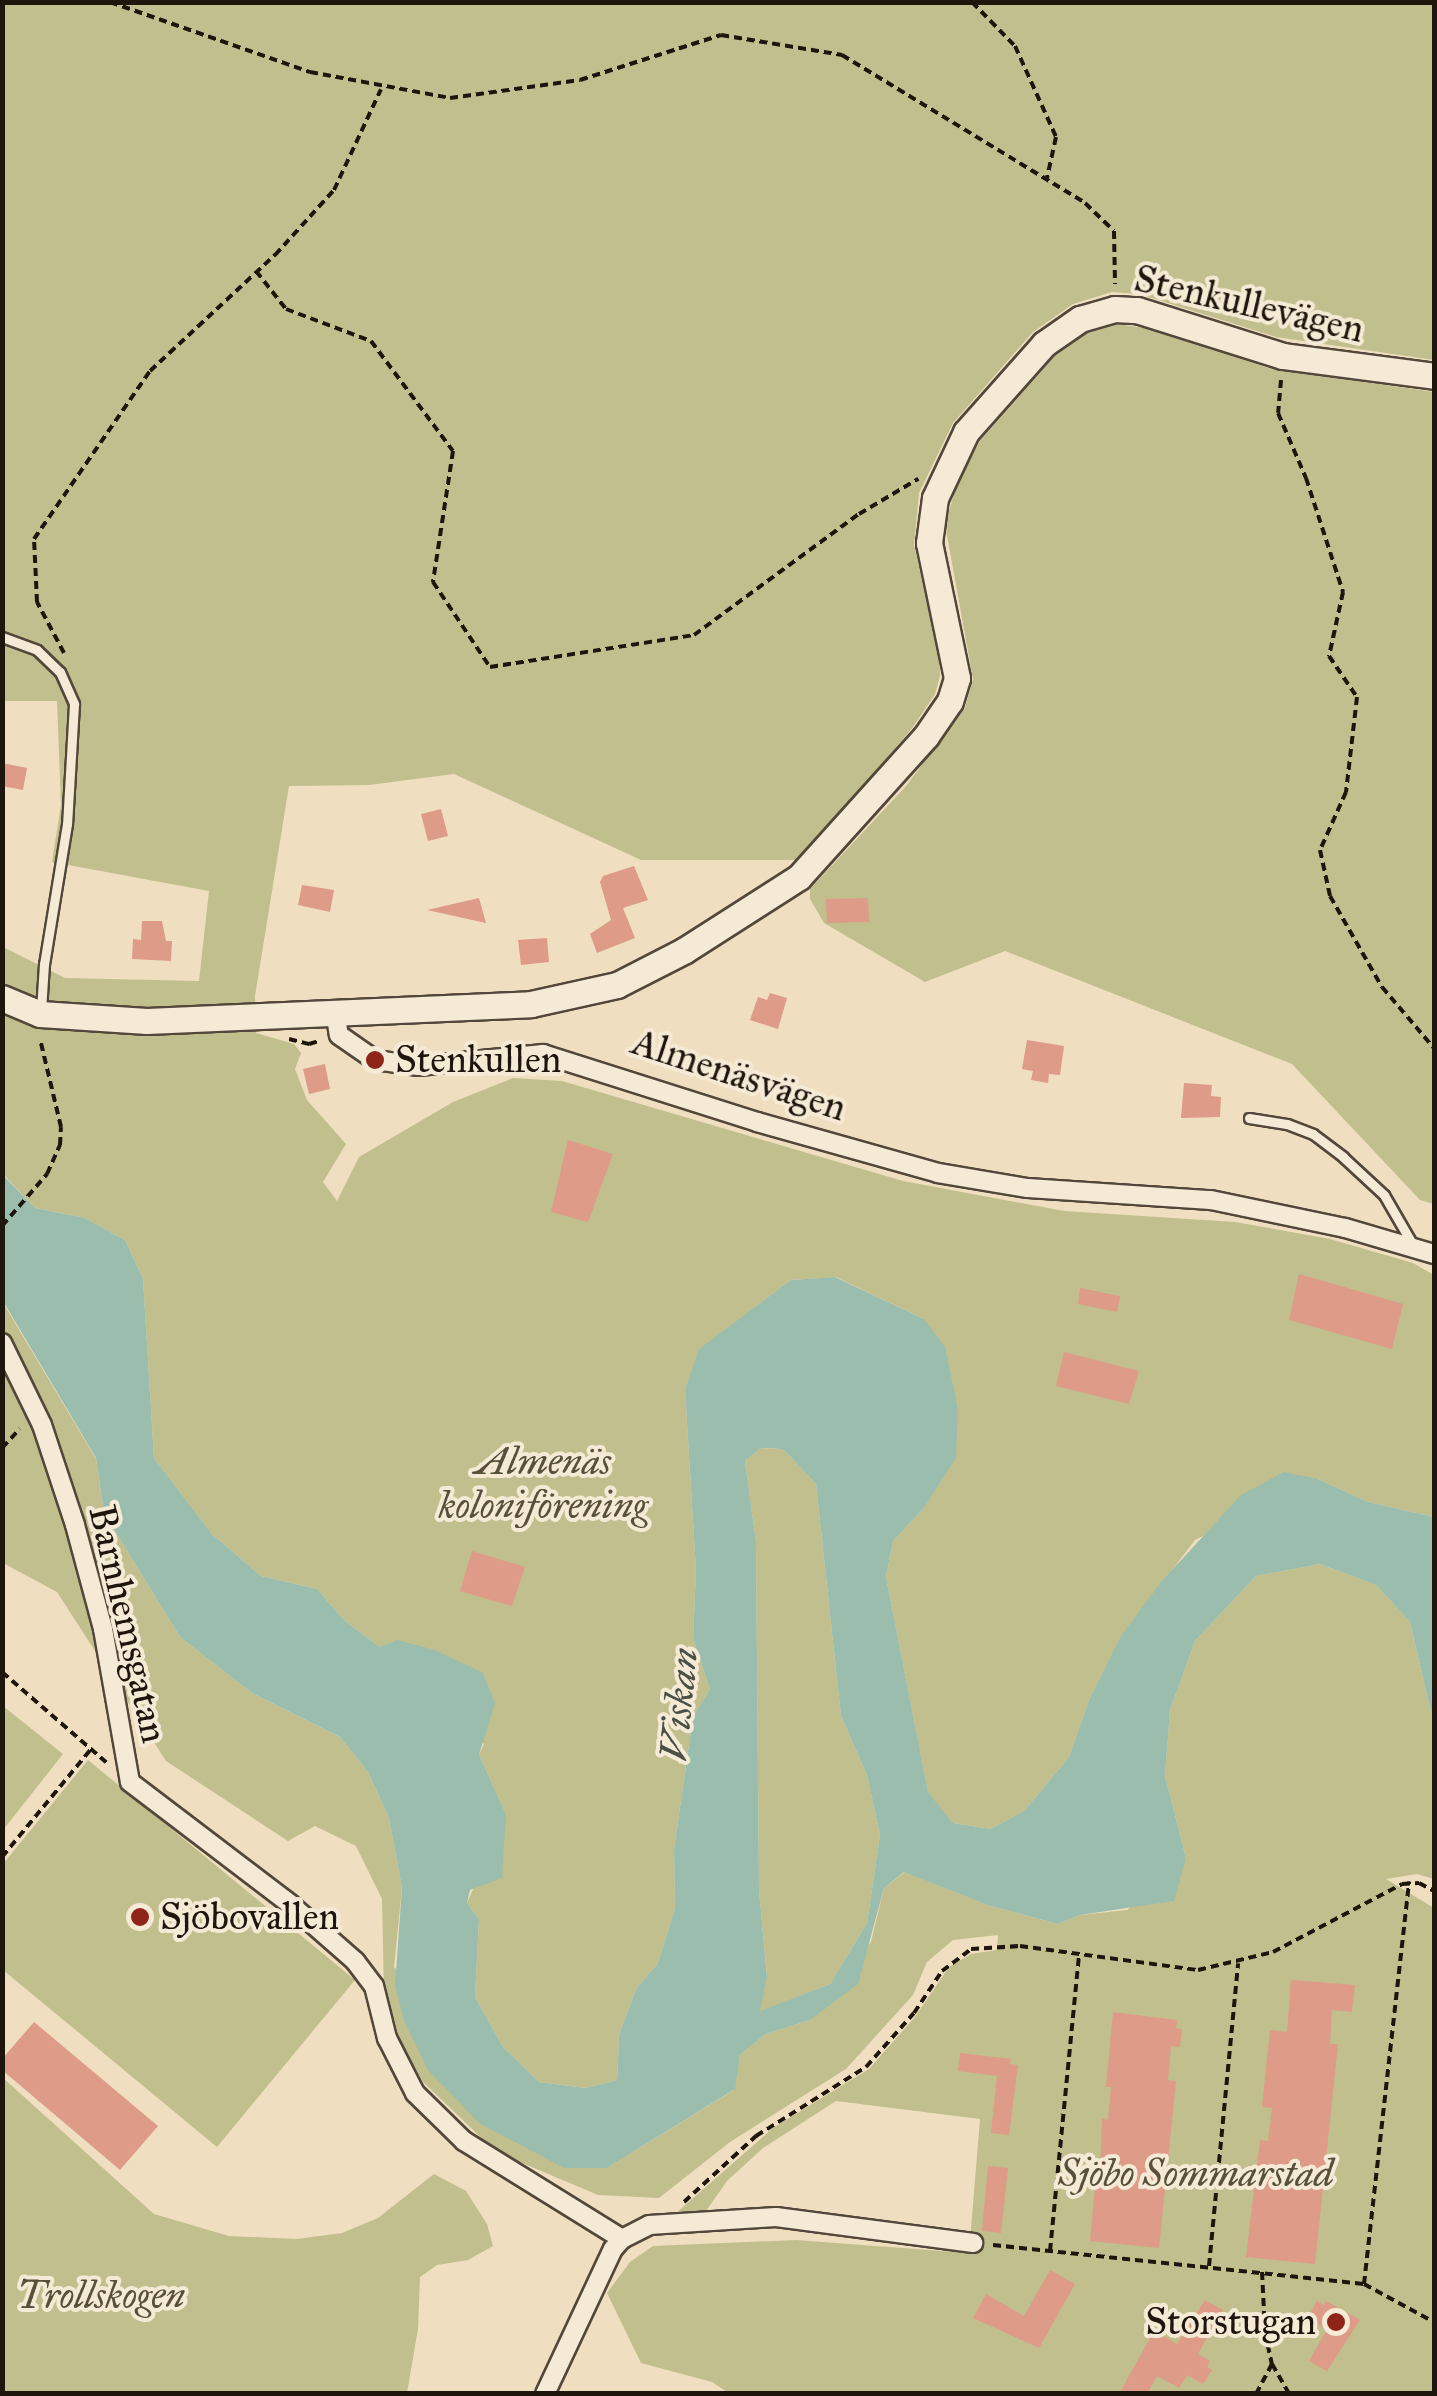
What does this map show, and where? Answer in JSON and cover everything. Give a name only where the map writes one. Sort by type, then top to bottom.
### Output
[{"type":"street","name":"Stenkullevägen","points":[[334,1012],[531,1004],[592,994],[685,950],[799,877],[894,775],[950,700],[957,678],[932,560],[929,523],[966,432],[1044,344],[1080,319],[1115,309],[1158,313],[1283,356],[1434,376]]},
{"type":"street","points":[[2,998],[40,1014],[147,1021],[334,1012]]},
{"type":"street","name":"Almenäsvägen","points":[[334,1012],[339,1035],[375,1060],[418,1066],[543,1054],[775,1128],[938,1172],[1028,1188],[1211,1200],[1300,1217],[1434,1254]]},
{"type":"street","name":"Barnhemsgatan","points":[[2,1343],[42,1425],[76,1525],[103,1629],[130,1782],[290,1904],[355,1960],[374,1986],[386,2038],[415,2093],[464,2141],[622,2238]]},
{"type":"street","points":[[545,2394],[622,2238],[648,2225],[776,2217],[974,2242]]},
{"type":"lane","points":[[2,637],[37,650],[60,672],[74,704],[67,824],[44,964],[40,1014]]},
{"type":"lane","points":[[1249,1118],[1288,1124],[1313,1134],[1343,1157],[1384,1195],[1404,1222],[1414,1248]]},
{"type":"path","points":[[110,2],[310,72],[382,89],[450,98],[508,94],[580,80],[721,34],[842,55],[1085,203],[1114,231],[1115,309]]},
{"type":"path","points":[[972,2],[1015,46],[1056,137],[1047,178]]},
{"type":"path","points":[[70,664],[38,602],[34,539],[150,371],[256,272],[334,190],[382,89]]},
{"type":"path","points":[[256,272],[286,309],[371,341],[453,451],[433,582],[490,668],[694,635],[859,514],[952,460]]},
{"type":"path","points":[[1283,356],[1278,413],[1306,478],[1343,592],[1329,656],[1357,697],[1346,792],[1320,850],[1330,896],[1382,987],[1434,1048]]},
{"type":"path","points":[[2,1226],[56,1158],[61,1127],[39,1049],[40,1014]]},
{"type":"path","points":[[2,1672],[130,1782]]},
{"type":"path","points":[[2,1857],[91,1748]]},
{"type":"path","points":[[668,2223],[668,2214],[691,2198],[731,2154],[866,2067],[955,1958],[970,1949],[995,1944],[1198,1970],[1273,1952],[1409,1881],[1434,1891]]},
{"type":"path","points":[[1364,2284],[1409,1881]]},
{"type":"path","points":[[1050,2251],[1079,1957]]},
{"type":"path","points":[[1209,2266],[1238,1963]]},
{"type":"path","points":[[974,2242],[1364,2284],[1434,2320]]},
{"type":"path","points":[[1262,2272],[1265,2332],[1272,2364],[1289,2394]]},
{"type":"path","points":[[1256,2394],[1272,2364]]},
{"type":"green space","name":"Almenäs koloniförening","points":[[3,3],[1434,3],[1434,360],[1276,337],[1139,294],[1112,292],[1073,304],[1033,332],[953,423],[919,493],[914,545],[939,657],[940,676],[935,694],[913,727],[801,860],[641,860],[454,774],[369,785],[289,786],[255,996],[256,1033],[294,1044],[301,1053],[295,1069],[307,1100],[346,1144],[323,1182],[337,1201],[359,1157],[453,1102],[513,1078],[562,1081],[903,1181],[1064,1211],[1235,1222],[1330,1239],[1413,1263],[1434,1275],[1434,1517],[1368,1502],[1318,1479],[1195,1540],[1122,1636],[1089,1700],[1069,1757],[1025,1810],[991,1829],[953,1823],[928,1793],[886,1577],[893,1541],[923,1509],[924,1319],[836,1277],[791,1280],[700,1349],[685,1389],[696,1571],[693,1638],[710,1689],[693,1717],[674,1849],[675,1908],[658,1963],[636,1989],[619,2035],[617,2080],[586,2088],[539,2082],[503,2047],[475,1997],[479,1919],[467,1903],[506,1814],[479,1755],[484,1744],[380,1647],[345,1621],[317,1589],[261,1576],[212,1534],[154,1458],[143,1279],[125,1240],[85,1218],[35,1208],[3,1174],[3,947],[65,978],[199,981],[209,891],[52,862],[61,805],[57,701],[3,701]]},
{"type":"green space","points":[[1116,324],[1153,329],[1268,368],[1434,392],[1434,1204],[1420,1200],[1292,1064],[1005,951],[925,982],[824,923],[810,899],[810,889],[906,786],[965,708],[973,679],[945,524],[957,484],[980,441],[1055,356],[1087,333]]},
{"type":"green space","name":"Sjöbo Sommarstad","points":[[2,1301],[96,1459],[104,1513],[180,1637],[252,1693],[340,1737],[368,1772],[389,1818],[402,1888],[394,1967],[607,2168],[734,2090],[740,2055],[766,2034],[810,2020],[871,1942],[884,1888],[905,1872],[987,1905],[1058,1924],[1080,1915],[1127,1910],[1186,1858],[1165,1776],[1170,1710],[1195,1641],[1256,1576],[1320,1564],[1376,1585],[1410,1622],[1434,1725],[1434,1879],[1417,1874],[1386,1879],[1434,1908],[1434,2393],[730,2394],[712,2382],[641,2363],[607,2293],[630,2262],[653,2246],[796,2240],[969,2253],[980,2119],[836,2101],[763,2148],[727,2181],[706,2211],[675,2214],[773,2128],[869,2069],[915,2017],[949,1967],[971,1954],[997,1950],[998,1935],[953,1940],[927,1962],[913,1995],[846,2069],[730,2142],[659,2198],[598,2195],[496,2152],[423,2082],[401,2042],[384,1992],[382,1899],[356,1846],[315,1826],[288,1841],[166,1761],[57,1592],[3,1563]]},
{"type":"green space","points":[[759,1448],[783,1449],[816,1484],[841,1716],[867,1775],[880,1835],[867,1923],[830,1984],[759,2012],[767,1976],[759,1890],[756,1542],[745,1461]]},
{"type":"green space","points":[[3,1706],[63,1754],[3,1830]]},
{"type":"green space","name":"Sjöbovallen","points":[[88,1760],[355,1980],[217,2147],[3,1970],[3,1864]]},
{"type":"green space","name":"Trollskogen","points":[[2,2077],[154,2214],[229,2236],[297,2239],[342,2233],[378,2218],[434,2174],[466,2191],[487,2224],[493,2246],[468,2260],[437,2265],[420,2277],[418,2329],[407,2393],[3,2393]]},
{"type":"shaded area","points":[[2,1174],[35,1208],[85,1218],[125,1240],[143,1279],[154,1458],[212,1534],[261,1576],[317,1589],[345,1621],[380,1647],[397,1640],[435,1650],[483,1673],[495,1703],[479,1755],[506,1814],[502,1878],[470,1890],[467,1903],[479,1919],[475,1997],[503,2047],[539,2082],[586,2088],[617,2080],[619,2035],[636,1989],[658,1963],[675,1908],[674,1849],[693,1717],[710,1689],[693,1638],[696,1571],[685,1389],[699,1349],[791,1280],[835,1277],[924,1319],[945,1347],[958,1409],[956,1458],[923,1509],[893,1541],[886,1577],[928,1792],[953,1823],[991,1829],[1025,1810],[1069,1757],[1089,1700],[1121,1636],[1161,1582],[1241,1495],[1284,1472],[1318,1479],[1368,1502],[1434,1517],[1434,1725],[1410,1622],[1376,1585],[1320,1564],[1256,1576],[1195,1641],[1170,1710],[1165,1776],[1186,1858],[1174,1901],[1080,1915],[1058,1924],[987,1905],[904,1872],[884,1888],[858,1984],[810,2020],[766,2034],[740,2055],[735,2089],[607,2168],[564,2168],[479,2123],[428,2070],[404,2021],[395,1985],[402,1888],[389,1818],[368,1772],[340,1737],[252,1693],[180,1637],[104,1513],[96,1458],[3,1301]],"holes":[[[760,1448],[783,1449],[816,1484],[841,1716],[867,1775],[880,1835],[867,1923],[830,1984],[760,2011],[767,1977],[759,1890],[756,1542],[745,1461]]]},
{"type":"building","points":[[2,763],[27,768],[23,790],[2,786]]},
{"type":"building","points":[[441,809],[448,836],[428,841],[421,814]]},
{"type":"building","points":[[634,866],[648,900],[623,908],[635,938],[597,953],[590,934],[611,920],[600,882],[603,876]]},
{"type":"building","points":[[302,885],[334,890],[330,912],[298,905]]},
{"type":"building","points":[[479,898],[486,923],[427,910]]},
{"type":"building","points":[[868,898],[869,922],[827,923],[826,899]]},
{"type":"building","points":[[142,921],[162,921],[166,941],[172,941],[171,961],[132,959],[133,939],[141,940]]},
{"type":"building","points":[[547,938],[549,962],[521,965],[518,940]]},
{"type":"building","points":[[770,993],[787,998],[778,1029],[750,1020],[758,997],[767,1000]]},
{"type":"building","points":[[1027,1040],[1064,1046],[1060,1075],[1049,1074],[1048,1083],[1031,1080],[1033,1071],[1022,1069]]},
{"type":"building","points":[[325,1064],[330,1089],[309,1094],[303,1069]]},
{"type":"building","points":[[1184,1083],[1212,1085],[1211,1096],[1221,1097],[1220,1117],[1181,1118]]},
{"type":"building","points":[[568,1140],[613,1154],[588,1222],[551,1212]]},
{"type":"building","points":[[1299,1274],[1403,1304],[1392,1349],[1289,1320]]},
{"type":"building","points":[[1080,1288],[1120,1296],[1117,1312],[1078,1304]]},
{"type":"building","points":[[1064,1352],[1139,1371],[1129,1404],[1056,1386]]},
{"type":"building","points":[[472,1551],[525,1567],[512,1606],[460,1591]]},
{"type":"building","points":[[1291,1980],[1355,1985],[1352,2012],[1332,2010],[1330,2044],[1338,2044],[1315,2264],[1246,2257],[1260,2140],[1268,2141],[1272,2108],[1262,2107],[1270,2030],[1287,2032]]},
{"type":"building","points":[[1113,2012],[1177,2020],[1176,2028],[1182,2029],[1180,2047],[1171,2046],[1168,2080],[1176,2081],[1159,2248],[1090,2241],[1096,2177],[1100,2178],[1102,2119],[1108,2120],[1111,2087],[1106,2087]]},
{"type":"building","points":[[34,2022],[158,2126],[120,2170],[2,2070],[2,2059]]},
{"type":"building","points":[[960,2053],[1011,2059],[1010,2064],[1018,2065],[1009,2135],[991,2133],[997,2076],[958,2071]]},
{"type":"building","points":[[988,2166],[1008,2168],[1001,2233],[982,2231]]},
{"type":"building","points":[[1050,2270],[1075,2284],[1039,2348],[973,2318],[986,2294],[1024,2316]]},
{"type":"building","points":[[1205,2300],[1223,2310],[1198,2354],[1210,2361],[1207,2367],[1212,2370],[1203,2384],[1187,2375],[1179,2388],[1157,2376],[1147,2394],[1119,2394],[1154,2331],[1177,2344]]},
{"type":"building","points":[[1317,2301],[1324,2305],[1326,2301],[1360,2320],[1327,2371],[1309,2361],[1326,2331],[1309,2315]]},
{"type":"place","name":"Stenkullen","points":[[375,1060]]},
{"type":"place","name":"Sjöbovallen","points":[[140,1917]]},
{"type":"place","name":"Storstugan","points":[[1336,2322]]},
{"type":"water label","name":"Viskan","points":[[679,1705]]}]
